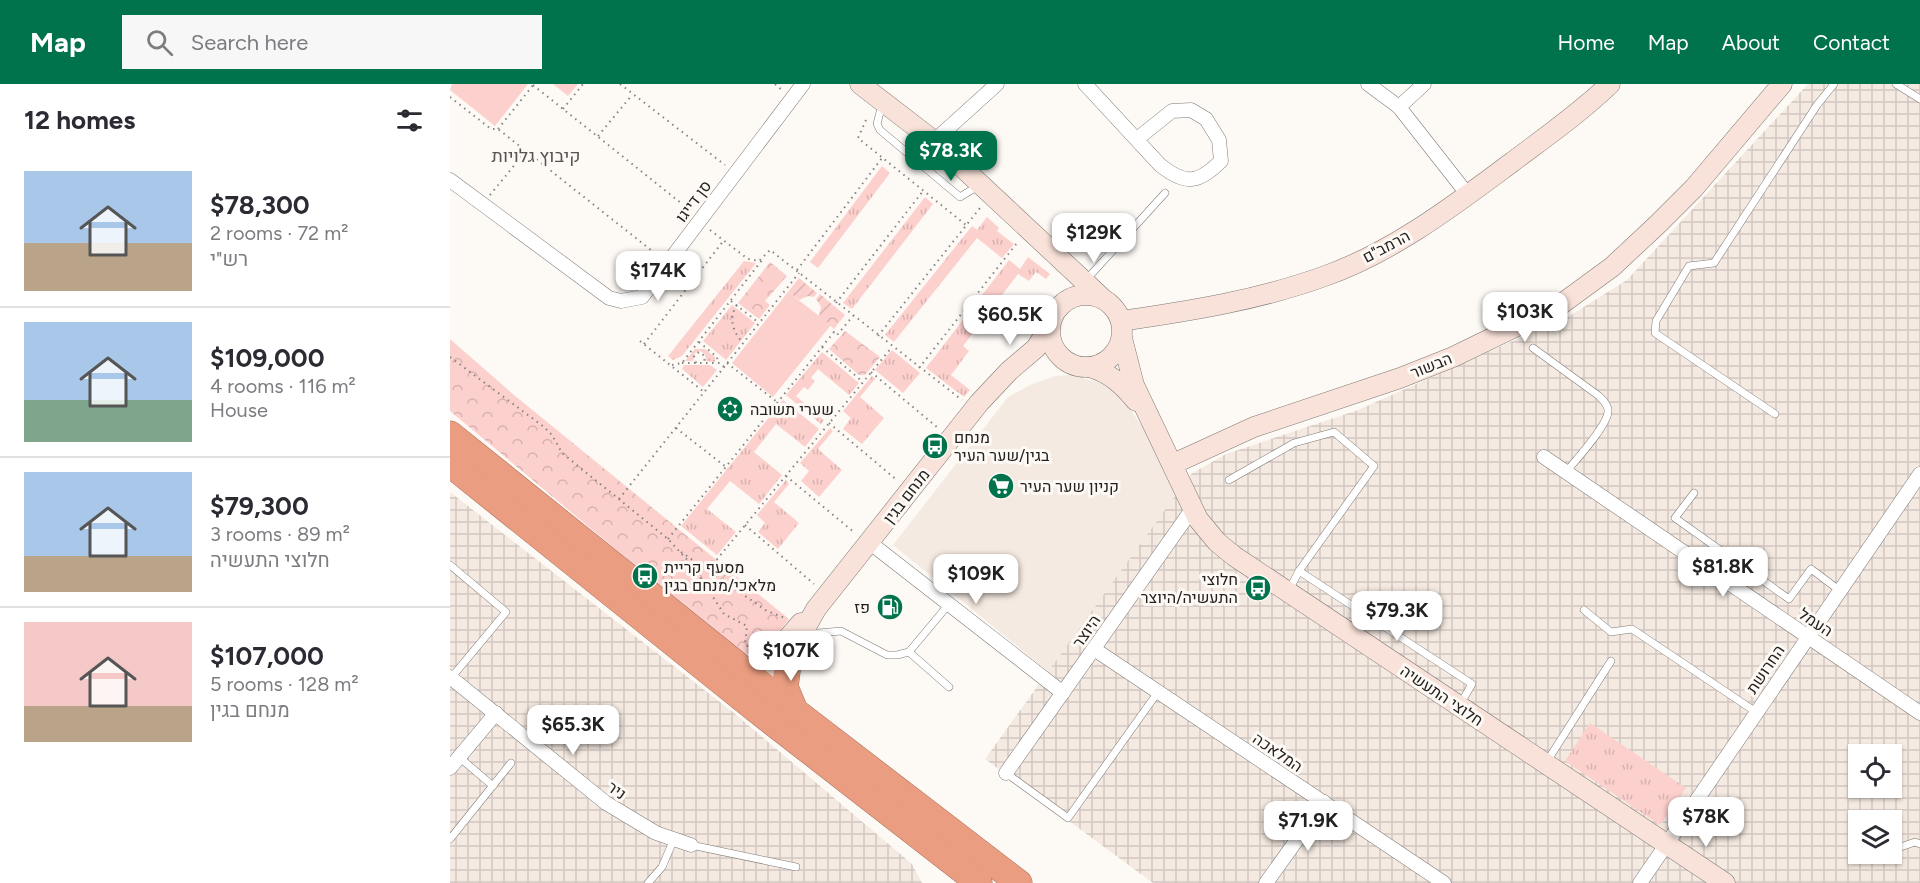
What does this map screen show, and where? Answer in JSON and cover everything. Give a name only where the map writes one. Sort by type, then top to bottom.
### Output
[{"type":"highway","points":[[450,434],[795,711],[976,879]]},
{"type":"highway","points":[[450,464],[757,682],[938,851],[948,865],[976,879],[1019,883]]},
{"type":"highway","points":[[795,645],[785,687],[795,711]]},
{"type":"street","name":"סן דייגו","points":[[450,180],[609,298],[621,302],[632,301],[642,297],[803,84]]},
{"type":"street","points":[[860,84],[934,141],[1117,311],[1122,330],[1114,355],[1098,365],[1089,367],[1067,362],[1055,350],[1050,326],[1067,288],[1066,274],[1061,259]]},
{"type":"street","points":[[934,141],[997,84]]},
{"type":"street","points":[[1085,84],[1160,165],[1184,180],[1205,176],[1221,161],[1219,140],[1206,119],[1191,110],[1172,111],[1137,139]]},
{"type":"street","points":[[1368,84],[1399,107],[1468,195]]},
{"type":"street","points":[[1399,107],[1424,84]]},
{"type":"street","name":"הרמב\"ם","points":[[1122,330],[1326,276],[1377,252],[1468,195],[1610,84]]},
{"type":"street","name":"הבשור","points":[[1173,464],[1254,427],[1400,378],[1453,357],[1560,305],[1612,267],[1658,225],[1694,188],[1782,84]]},
{"type":"street","points":[[1059,307],[1078,295],[1101,297]]},
{"type":"street","name":"מנחם בגין","points":[[757,682],[795,645],[863,538],[996,384],[1036,348],[1050,326]]},
{"type":"street","name":"חלוצי התעשיה","points":[[1122,330],[1128,371],[1193,508],[1217,542],[1288,592],[1725,883]]},
{"type":"street","name":"מנחם בגין","points":[[996,384],[1023,367],[1047,362],[1067,362]]},
{"type":"street","name":"חלוצי התעשיה","points":[[1089,367],[1104,371],[1115,378],[1151,419]]},
{"type":"street","name":"העמל","points":[[1544,457],[1920,713]]},
{"type":"street","name":"החרושת","points":[[1640,883],[1920,474]]},
{"type":"street","name":"היוצר","points":[[1006,773],[1193,508]]},
{"type":"street","points":[[863,538],[1063,693]]},
{"type":"street","name":"מנחם בגין","points":[[757,682],[791,632],[816,609]]},
{"type":"street","name":"המלאכה","points":[[1094,649],[1444,883]]},
{"type":"street","name":"ניר","points":[[451,677],[606,803],[656,833],[691,845]]},
{"type":"street","points":[[454,763],[496,713]]},
{"type":"street","points":[[1266,883],[1324,802]]},
{"type":"lane","points":[[1775,414],[1656,333],[1656,321],[1689,266],[1714,263],[1817,105],[1834,84]]},
{"type":"lane","points":[[1896,84],[1920,99]]},
{"type":"lane","points":[[883,101],[876,124],[880,130],[960,197],[981,184]]},
{"type":"lane","points":[[1085,281],[1165,193]]},
{"type":"lane","points":[[1533,348],[1599,396],[1606,404],[1608,412],[1604,423],[1566,472]]},
{"type":"lane","points":[[1229,480],[1294,443],[1334,432],[1374,466],[1299,571],[1288,592]]},
{"type":"lane","points":[[1694,493],[1675,518],[1789,599],[1811,569],[1839,590]]},
{"type":"lane","points":[[450,565],[506,612],[451,677]]},
{"type":"lane","points":[[1299,571],[1472,684],[1459,706]]},
{"type":"lane","points":[[795,645],[829,630],[850,634],[887,655],[909,652],[949,604]]},
{"type":"lane","points":[[1584,610],[1611,632],[1632,629],[1756,712]]},
{"type":"lane","points":[[909,652],[949,687]]},
{"type":"lane","points":[[1545,763],[1611,661]]},
{"type":"lane","points":[[1006,773],[1068,818],[1158,692]]},
{"type":"lane","points":[[454,763],[493,786]]},
{"type":"lane","points":[[450,839],[511,763]]},
{"type":"lane","points":[[648,883],[662,867],[674,839]]},
{"type":"lane","points":[[1902,847],[1915,842],[1920,844]]},
{"type":"lane","points":[[691,845],[796,867]]},
{"type":"path","points":[[563,109],[583,84]]},
{"type":"path","points":[[620,84],[727,166]]},
{"type":"path","points":[[775,84],[787,93]]},
{"type":"path","points":[[498,129],[534,85],[691,211]]},
{"type":"path","points":[[598,136],[633,94]]},
{"type":"path","points":[[450,97],[491,129],[498,129],[656,254]]},
{"type":"path","points":[[867,119],[858,138],[966,225]]},
{"type":"path","points":[[488,197],[526,151]]},
{"type":"path","points":[[619,499],[759,323],[882,158]]},
{"type":"path","points":[[836,303],[923,191]]},
{"type":"path","points":[[879,336],[980,208]]},
{"type":"path","points":[[706,226],[748,260],[764,258]]},
{"type":"path","points":[[644,344],[724,240]]},
{"type":"path","points":[[919,368],[1019,240]]},
{"type":"path","points":[[682,363],[770,250],[964,402]]},
{"type":"path","points":[[731,301],[759,323]]},
{"type":"path","points":[[737,305],[732,319],[733,328],[743,343]]},
{"type":"path","points":[[668,539],[834,332],[837,335],[852,316]]},
{"type":"path","points":[[640,341],[704,392]]},
{"type":"path","points":[[699,342],[717,357],[718,363]]},
{"type":"path","points":[[709,569],[892,346]]},
{"type":"path","points":[[822,347],[863,382]]},
{"type":"path","points":[[696,363],[694,356],[699,352],[705,356],[704,363]]},
{"type":"path","points":[[450,357],[544,427],[552,435],[562,453],[668,539],[693,566],[724,614],[747,626],[745,644],[757,653],[757,682]]},
{"type":"path","points":[[672,366],[682,363],[718,363],[724,366]]},
{"type":"path","points":[[728,363],[778,402]]},
{"type":"path","points":[[871,372],[941,431]]},
{"type":"path","points":[[829,423],[900,482]]},
{"type":"path","points":[[676,428],[726,467]]},
{"type":"path","points":[[786,476],[863,538]]},
{"type":"path","points":[[745,525],[816,586]]},
{"type":"path","points":[[676,549],[709,569],[767,611],[788,620]]},
{"type":"shaded area","points":[[1808,84],[1920,84],[1920,883],[1153,883],[985,759],[1191,474],[1226,454],[1358,410],[1571,315],[1627,280]]},
{"type":"shaded area","points":[[1070,375],[1102,383],[1114,390],[1130,409],[1164,459],[1171,478],[1176,506],[1060,681],[893,545],[1008,397],[1032,384],[1055,376]]},
{"type":"shaded area","points":[[450,492],[734,713],[912,864],[922,883],[450,883]]},
{"type":"green space","points":[[452,84],[528,84],[495,126],[450,90]]},
{"type":"green space","points":[[553,84],[578,84],[568,96]]},
{"type":"green space","points":[[882,166],[890,173],[818,268],[810,262]]},
{"type":"green space","points":[[925,197],[933,204],[852,309],[843,303]]},
{"type":"green space","points":[[987,217],[999,228],[997,231],[1014,244],[1002,258],[977,238],[894,342],[885,335],[972,226],[977,230]]},
{"type":"green space","points":[[1028,257],[1050,274],[1046,279],[1036,272],[1029,281],[1018,274],[963,346],[969,351],[951,375],[970,390],[964,397],[926,368],[1009,260],[1020,269]]},
{"type":"green space","points":[[744,261],[756,263],[682,356],[673,360],[668,356]]},
{"type":"green space","points":[[770,262],[787,276],[765,301],[770,305],[759,319],[738,303]]},
{"type":"green space","points":[[799,278],[817,293],[814,297],[808,296],[799,300],[788,292]]},
{"type":"green space","points":[[788,292],[831,325],[773,397],[732,363]]},
{"type":"green space","points":[[820,294],[833,305],[825,315],[837,325],[834,329],[819,316],[821,307],[816,299]]},
{"type":"green space","points":[[732,305],[755,323],[726,360],[703,341]]},
{"type":"green space","points":[[833,305],[845,315],[837,325],[824,315]]},
{"type":"green space","points":[[845,331],[880,357],[865,375],[859,375],[829,349]]},
{"type":"green space","points":[[450,339],[514,395],[789,619],[769,643],[756,651],[741,654],[450,411]]},
{"type":"green space","points":[[695,349],[705,349],[715,357],[715,362],[706,361],[705,354],[700,351],[695,353],[693,361],[685,361]]},
{"type":"green space","points":[[892,350],[920,373],[903,393],[875,370]]},
{"type":"green space","points":[[822,352],[859,383],[849,395],[818,369],[811,378],[815,381],[808,390],[804,387],[796,396],[824,420],[821,424],[786,395]]},
{"type":"green space","points":[[684,365],[710,365],[717,370],[703,387],[682,369]]},
{"type":"green space","points":[[872,376],[875,379],[860,397],[884,418],[862,444],[843,429],[851,418],[843,411]]},
{"type":"green space","points":[[783,400],[819,429],[805,447],[776,424],[754,452],[782,475],[759,504],[730,481],[707,509],[736,532],[717,555],[681,526]]},
{"type":"green space","points":[[830,428],[833,431],[818,449],[842,470],[819,497],[801,481],[809,471],[800,463]]},
{"type":"green space","points":[[786,480],[789,484],[774,502],[799,523],[778,549],[758,532],[765,523],[757,515]]},
{"type":"green space","points":[[1590,723],[1686,788],[1660,825],[1565,761]]},
{"type":"place","name":"שערי תשובה","points":[[730,409]]},
{"type":"place","name":"מנחם בגין/שער העיר","points":[[935,446]]},
{"type":"place","name":"קניון שער העיר","points":[[1001,486]]},
{"type":"place","name":"מסעף קריית מלאכי/מנחם בגין","points":[[645,576]]},
{"type":"place","name":"חלוצי התעשיה/היוצר","points":[[1258,588]]},
{"type":"place","name":"פז","points":[[890,607]]},
{"type":"district","name":"קיבוץ גלויות","points":[[536,156]]}]
